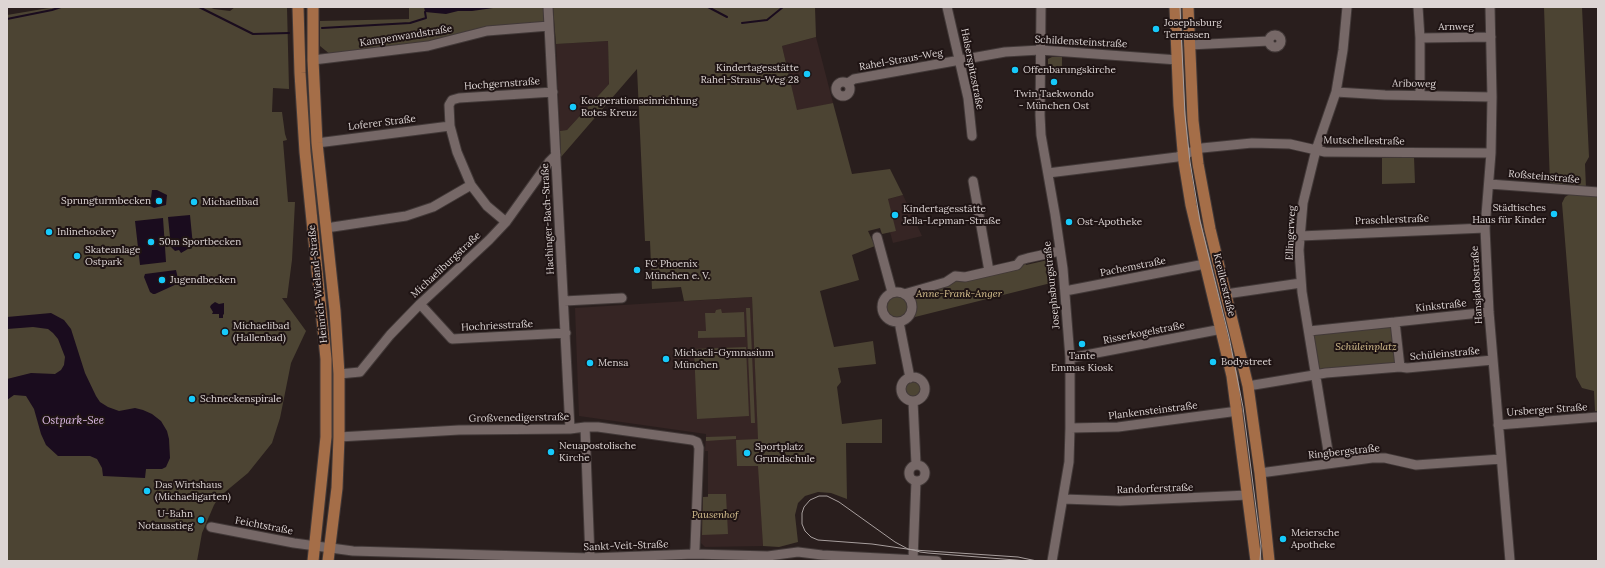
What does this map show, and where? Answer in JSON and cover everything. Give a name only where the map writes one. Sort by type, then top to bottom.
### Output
[{"type":"main road","name":"Heinrich-Wieland-Straße","points":[[298,7],[305,152],[326,359],[326,437],[313,561]]},
{"type":"main road","name":"Heinrich-Wieland-Straße","points":[[313,7],[312,60],[317,142],[335,311],[339,374],[337,488],[328,561]]},
{"type":"main road","name":"Kreillerstraße","points":[[1175,7],[1179,105],[1183,155],[1191,205],[1232,376],[1238,411],[1256,561]]},
{"type":"main road","name":"Kreillerstraße","points":[[1188,7],[1193,121],[1196,150],[1210,229],[1248,386],[1260,473],[1269,561]]},
{"type":"street","name":"Hachinger-Bach-Straße","points":[[548,7],[570,429]]},
{"type":"street","name":"Halserspitzstraße","points":[[947,7],[968,98],[972,136]]},
{"type":"street","name":"Josephsburgstraße","points":[[1041,7],[1040,115],[1065,291],[1070,358],[1069,462],[1052,561]]},
{"type":"street","name":"Ellingerweg","points":[[1330,463],[1301,283],[1300,236],[1303,203],[1316,150],[1336,92],[1343,50],[1346,7]]},
{"type":"street","points":[[1418,7],[1420,38],[1420,95]]},
{"type":"street","name":"Hansjakobstraße","points":[[1490,7],[1492,97],[1491,153],[1485,228],[1489,312],[1510,561]]},
{"type":"street","name":"Kampenwandstraße","points":[[312,60],[428,46],[487,31],[549,26]]},
{"type":"street","name":"Arnweg","points":[[1420,38],[1491,37]]},
{"type":"street","points":[[1189,45],[1269,41]]},
{"type":"street","name":"Schildensteinstraße","points":[[960,60],[1005,52],[1040,50],[1178,60]]},
{"type":"street","name":"Rahel-Straus-Weg","points":[[848,83],[854,79],[960,60]]},
{"type":"street","name":"Hochgernstraße","points":[[450,126],[449,105],[452,100],[459,98],[553,92]]},
{"type":"street","name":"Ariboweg","points":[[1336,92],[1385,95],[1492,97]]},
{"type":"street","points":[[450,126],[457,152],[471,185],[487,206],[506,222]]},
{"type":"street","name":"Loferer Straße","points":[[317,142],[450,126]]},
{"type":"street","name":"Mutschellestraße","points":[[1048,173],[1177,157],[1196,150],[1232,144],[1290,144],[1325,152],[1491,153]]},
{"type":"street","name":"Michaeliburgstraße","points":[[339,374],[360,372],[390,335],[420,304],[476,254],[506,222],[549,162],[556,155]]},
{"type":"street","points":[[972,181],[989,271]]},
{"type":"street","name":"Roßsteinstraße","points":[[1489,184],[1598,192]]},
{"type":"street","points":[[326,228],[406,216],[433,207],[471,185]]},
{"type":"street","name":"Praschlerstraße","points":[[1300,236],[1485,228]]},
{"type":"street","points":[[877,237],[892,292]]},
{"type":"street","points":[[904,294],[946,282],[955,276],[965,277],[1017,264],[1028,258],[1060,251]]},
{"type":"street","name":"Pachemstraße","points":[[1065,291],[1205,264]]},
{"type":"street","points":[[1226,294],[1301,283]]},
{"type":"street","points":[[892,292],[900,292],[904,294],[911,302],[911,312],[904,320],[899,322],[889,320],[882,309],[883,301],[892,292]]},
{"type":"street","points":[[564,301],[622,298]]},
{"type":"street","name":"Hochriesstraße","points":[[420,304],[452,339],[566,333]]},
{"type":"street","name":"Kinkstraße","points":[[1395,322],[1489,312]]},
{"type":"street","points":[[899,322],[910,378]]},
{"type":"street","points":[[1248,386],[1316,375],[1400,367],[1395,322],[1309,331]]},
{"type":"street","name":"Risserkogelstraße","points":[[1070,358],[1222,330]]},
{"type":"street","name":"Schüleinstraße","points":[[1400,367],[1407,368],[1493,360]]},
{"type":"street","points":[[910,378],[921,381],[925,388],[923,395],[917,400],[913,401],[906,399],[902,392],[902,385],[910,378]]},
{"type":"street","points":[[913,401],[916,464],[923,467],[925,472],[922,479],[916,481],[913,560]]},
{"type":"street","name":"Plankensteinstraße","points":[[1070,428],[1118,427],[1238,411]]},
{"type":"street","name":"Ursberger Straße","points":[[1498,425],[1598,417]]},
{"type":"street","points":[[585,427],[590,558]]},
{"type":"street","name":"Großvenedigerstraße","points":[[339,437],[459,430],[570,429],[598,427],[692,440],[697,442],[699,448],[694,554]]},
{"type":"street","name":"Ringbergstraße","points":[[1260,473],[1372,458],[1385,458],[1416,465],[1501,459]]},
{"type":"street","name":"Randorferstraße","points":[[1063,499],[1140,501],[1248,495]]},
{"type":"street","name":"Feichtstraße","points":[[210,527],[314,546]]},
{"type":"street","name":"Sankt-Veit-Straße","points":[[314,546],[353,551],[474,558],[649,559],[694,554],[729,558],[798,552],[808,557],[822,555],[937,561]]},
{"type":"shaded area","name":"Kindertagesstätte Rahel-Straus-Weg 28","points":[[816,37],[833,103],[797,111],[782,46]]},
{"type":"shaded area","name":"Kooperationseinrichtung Rotes Kreuz","points":[[608,41],[609,84],[567,130],[560,131],[556,44]]},
{"type":"shaded area","name":"Kindertagesstätte Jella-Lepman-Straße","points":[[903,195],[922,236],[893,243],[890,232],[882,234],[874,203]]},
{"type":"shaded area","name":"Michaeli-Gymnasium München","points":[[752,297],[763,546],[705,547],[701,543],[703,497],[708,496],[708,451],[705,451],[706,434],[579,416],[575,308]]},
{"type":"green space","points":[[55,7],[209,7],[230,11],[235,7],[287,7],[289,89],[273,88],[272,112],[282,112],[287,140],[283,141],[288,202],[295,202],[292,260],[287,298],[282,298],[306,331],[291,363],[280,418],[272,443],[248,473],[219,497],[202,533],[197,561],[7,561],[7,15]]},
{"type":"green space","points":[[409,7],[543,7],[544,21],[540,23],[434,42],[331,55],[320,46],[320,21],[409,19]]},
{"type":"green space","points":[[553,7],[815,7],[816,37],[782,46],[797,110],[833,103],[852,174],[890,169],[903,195],[888,199],[896,231],[882,234],[880,228],[868,231],[875,246],[852,255],[859,280],[820,291],[834,347],[873,341],[876,364],[838,368],[841,382],[837,387],[842,424],[882,419],[882,443],[846,443],[847,499],[831,493],[818,492],[805,496],[798,503],[795,515],[798,542],[779,547],[763,546],[758,466],[737,466],[736,440],[758,439],[752,297],[684,301],[681,287],[652,289],[650,241],[645,241],[637,69],[561,157],[560,131],[567,130],[609,84],[608,41],[556,44]]},
{"type":"green space","points":[[1544,7],[1582,7],[1589,157],[1585,164],[1586,188],[1550,185]]},
{"type":"green space","points":[[1052,57],[1062,57],[1062,68],[1048,68],[1048,59]]},
{"type":"green space","points":[[1414,157],[1415,183],[1382,184],[1382,158]]},
{"type":"green space","points":[[1570,194],[1598,196],[1598,411],[1595,411],[1594,391],[1582,388],[1576,377],[1562,203],[1565,197]]},
{"type":"green space","name":"Anne-Frank-Anger","points":[[1052,259],[1055,282],[911,318],[915,308],[912,298],[914,294],[951,284],[957,280],[962,282],[1019,267],[1024,261],[1026,265]]},
{"type":"green space","points":[[897,295],[905,298],[908,306],[905,314],[897,317],[889,314],[886,306],[889,298]]},
{"type":"green space","points":[[746,308],[750,308],[755,423],[751,423]]},
{"type":"green space","points":[[721,309],[722,313],[744,312],[745,337],[698,338],[698,331],[706,331],[705,313],[715,313],[716,310]]},
{"type":"green space","name":"Schüleinplatz","points":[[1396,323],[1399,365],[1319,371],[1312,330]]},
{"type":"green space","points":[[746,347],[749,416],[697,419],[694,349]]},
{"type":"green space","points":[[913,381],[919,384],[922,390],[919,396],[913,399],[907,396],[904,390],[907,384]]},
{"type":"green space","points":[[736,436],[736,439],[706,441],[706,437]]},
{"type":"green space","name":"Pausenhof","points":[[708,494],[726,494],[728,534],[702,535],[703,497],[708,497]]},
{"type":"water","points":[[424,7],[494,7],[472,11],[458,11],[446,14],[425,12]]},
{"type":"water","name":"Sprungturmbecken","points":[[152,190],[157,190],[167,195],[166,205],[154,208],[150,206]]},
{"type":"water","points":[[190,215],[193,246],[181,253],[179,250],[175,251],[171,247],[168,217]]},
{"type":"water","name":"50m Sportbecken","points":[[163,218],[166,262],[140,265],[135,221]]},
{"type":"water","name":"Jugendbecken","points":[[176,270],[179,283],[155,294],[150,292],[144,277],[145,274]]},
{"type":"water","points":[[215,302],[219,304],[224,303],[223,318],[219,318],[219,314],[212,314],[213,312],[210,307]]},
{"type":"water","name":"Ostpark-See","points":[[51,313],[64,320],[71,329],[85,373],[100,402],[119,411],[135,408],[143,410],[152,414],[161,421],[167,431],[169,439],[170,458],[166,467],[162,469],[146,469],[145,478],[103,476],[102,468],[97,459],[90,456],[58,456],[46,445],[41,434],[34,409],[26,396],[14,395],[7,400],[7,379],[31,373],[55,374],[61,370],[64,365],[65,357],[58,339],[48,329],[33,327],[7,329],[7,317]]},
{"type":"waterway","points":[[7,19],[61,7]]},
{"type":"waterway","points":[[199,7],[253,34],[289,33]]},
{"type":"waterway","points":[[708,7],[727,17]]},
{"type":"waterway","points":[[742,23],[767,20],[783,7]]},
{"type":"waterway","points":[[322,28],[410,23],[426,18],[425,12]]},
{"type":"tram line","points":[[1180,7],[1185,115],[1190,162],[1200,221],[1229,337],[1243,407],[1261,546],[1260,561]]},
{"type":"tram line","points":[[1028,561],[928,553],[920,552],[914,550],[908,549],[895,542],[839,502],[827,496],[819,496],[810,500],[804,507],[802,513],[802,524],[805,531],[811,537],[818,540],[872,544],[914,550],[1018,557],[1037,561]]},
{"type":"place","name":"Josephsburg Terrassen","points":[[1156,29]]},
{"type":"place","name":"Offenbarungskirche","points":[[1015,70]]},
{"type":"place","name":"Kindertagesstätte Rahel-Straus-Weg 28","points":[[807,74]]},
{"type":"place","name":"Twin Taekwondo - München Ost","points":[[1054,82]]},
{"type":"place","name":"Kooperationseinrichtung Rotes Kreuz","points":[[573,107]]},
{"type":"place","name":"Sprungturmbecken","points":[[159,201]]},
{"type":"place","name":"Michaelibad","points":[[194,202]]},
{"type":"place","name":"Städtisches Haus für Kinder","points":[[1554,214]]},
{"type":"place","name":"Kindertagesstätte Jella-Lepman-Straße","points":[[895,215]]},
{"type":"place","name":"Ost-Apotheke","points":[[1069,222]]},
{"type":"place","name":"Inlinehockey","points":[[49,232]]},
{"type":"place","name":"50m Sportbecken","points":[[151,242]]},
{"type":"place","name":"Skateanlage Ostpark","points":[[77,256]]},
{"type":"place","name":"FC Phoenix München e. V.","points":[[637,270]]},
{"type":"place","name":"Jugendbecken","points":[[162,280]]},
{"type":"place","name":"Michaelibad (Hallenbad)","points":[[225,332]]},
{"type":"place","name":"Tante Emmas Kiosk","points":[[1082,344]]},
{"type":"place","name":"Michaeli-Gymnasium München","points":[[666,359]]},
{"type":"place","name":"Bodystreet","points":[[1213,362]]},
{"type":"place","name":"Mensa","points":[[590,363]]},
{"type":"place","name":"Schneckenspirale","points":[[192,399]]},
{"type":"place","name":"Neuapostolische Kirche","points":[[551,452]]},
{"type":"place","name":"Sportplatz Grundschule","points":[[747,453]]},
{"type":"place","name":"Das Wirtshaus (Michaeligarten)","points":[[147,491]]},
{"type":"place","name":"U-Bahn Notausstieg","points":[[201,520]]},
{"type":"place","name":"Meiersche Apotheke","points":[[1283,539]]}]
